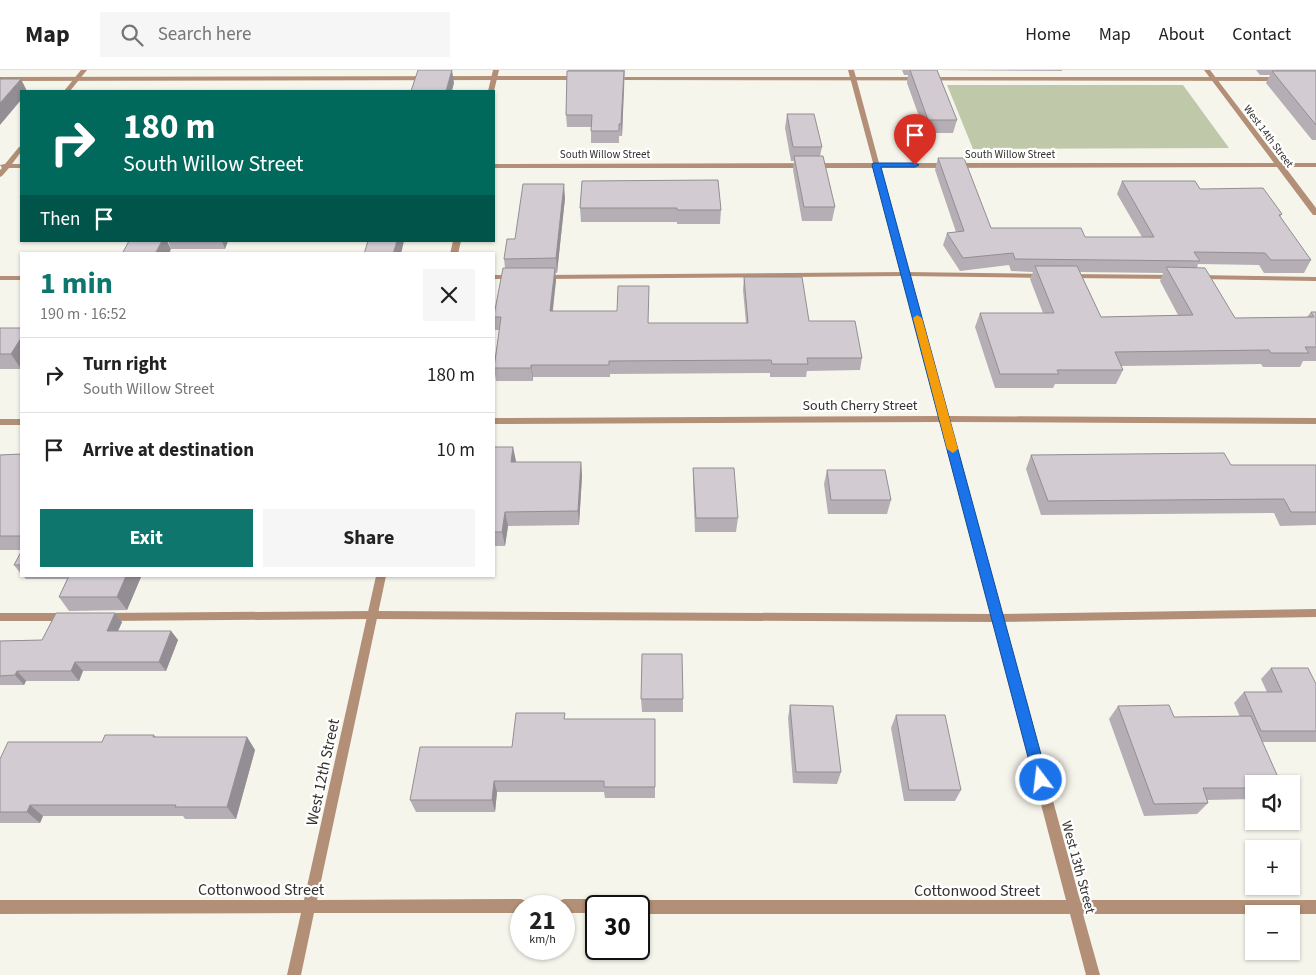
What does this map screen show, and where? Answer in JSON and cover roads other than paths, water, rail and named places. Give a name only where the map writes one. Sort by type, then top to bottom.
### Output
[{"type":"street","points":[[67,90],[84,70]]},
{"type":"street","points":[[491,90],[496,70]]},
{"type":"street","name":"West 14th Street","points":[[1207,70],[1316,213]]},
{"type":"street","points":[[604,78],[852,74],[1288,79]]},
{"type":"street","name":"West 13th Street","points":[[852,74],[1093,975]]},
{"type":"street","points":[[0,80],[584,78]]},
{"type":"street","points":[[0,175],[3,166],[20,149]]},
{"type":"street","name":"South Willow Street","points":[[495,166],[1316,165]]},
{"type":"street","points":[[3,166],[20,166]]},
{"type":"street","points":[[533,277],[906,274],[1052,276]]},
{"type":"street","points":[[1062,276],[1316,279]]},
{"type":"street","points":[[495,277],[523,277]]},
{"type":"street","points":[[0,278],[20,278]]},
{"type":"street","name":"South Cherry Street","points":[[495,421],[945,419],[1316,421]]},
{"type":"street","points":[[0,422],[20,422]]},
{"type":"street","name":"West 12th Street","points":[[294,975],[381,577]]},
{"type":"street","points":[[98,617],[373,615],[997,618],[1316,613]]},
{"type":"street","points":[[0,617],[78,617]]},
{"type":"street","name":"Cottonwood Street","points":[[0,907],[510,906]]},
{"type":"street","name":"Cottonwood Street","points":[[650,906],[1316,907]]}]
